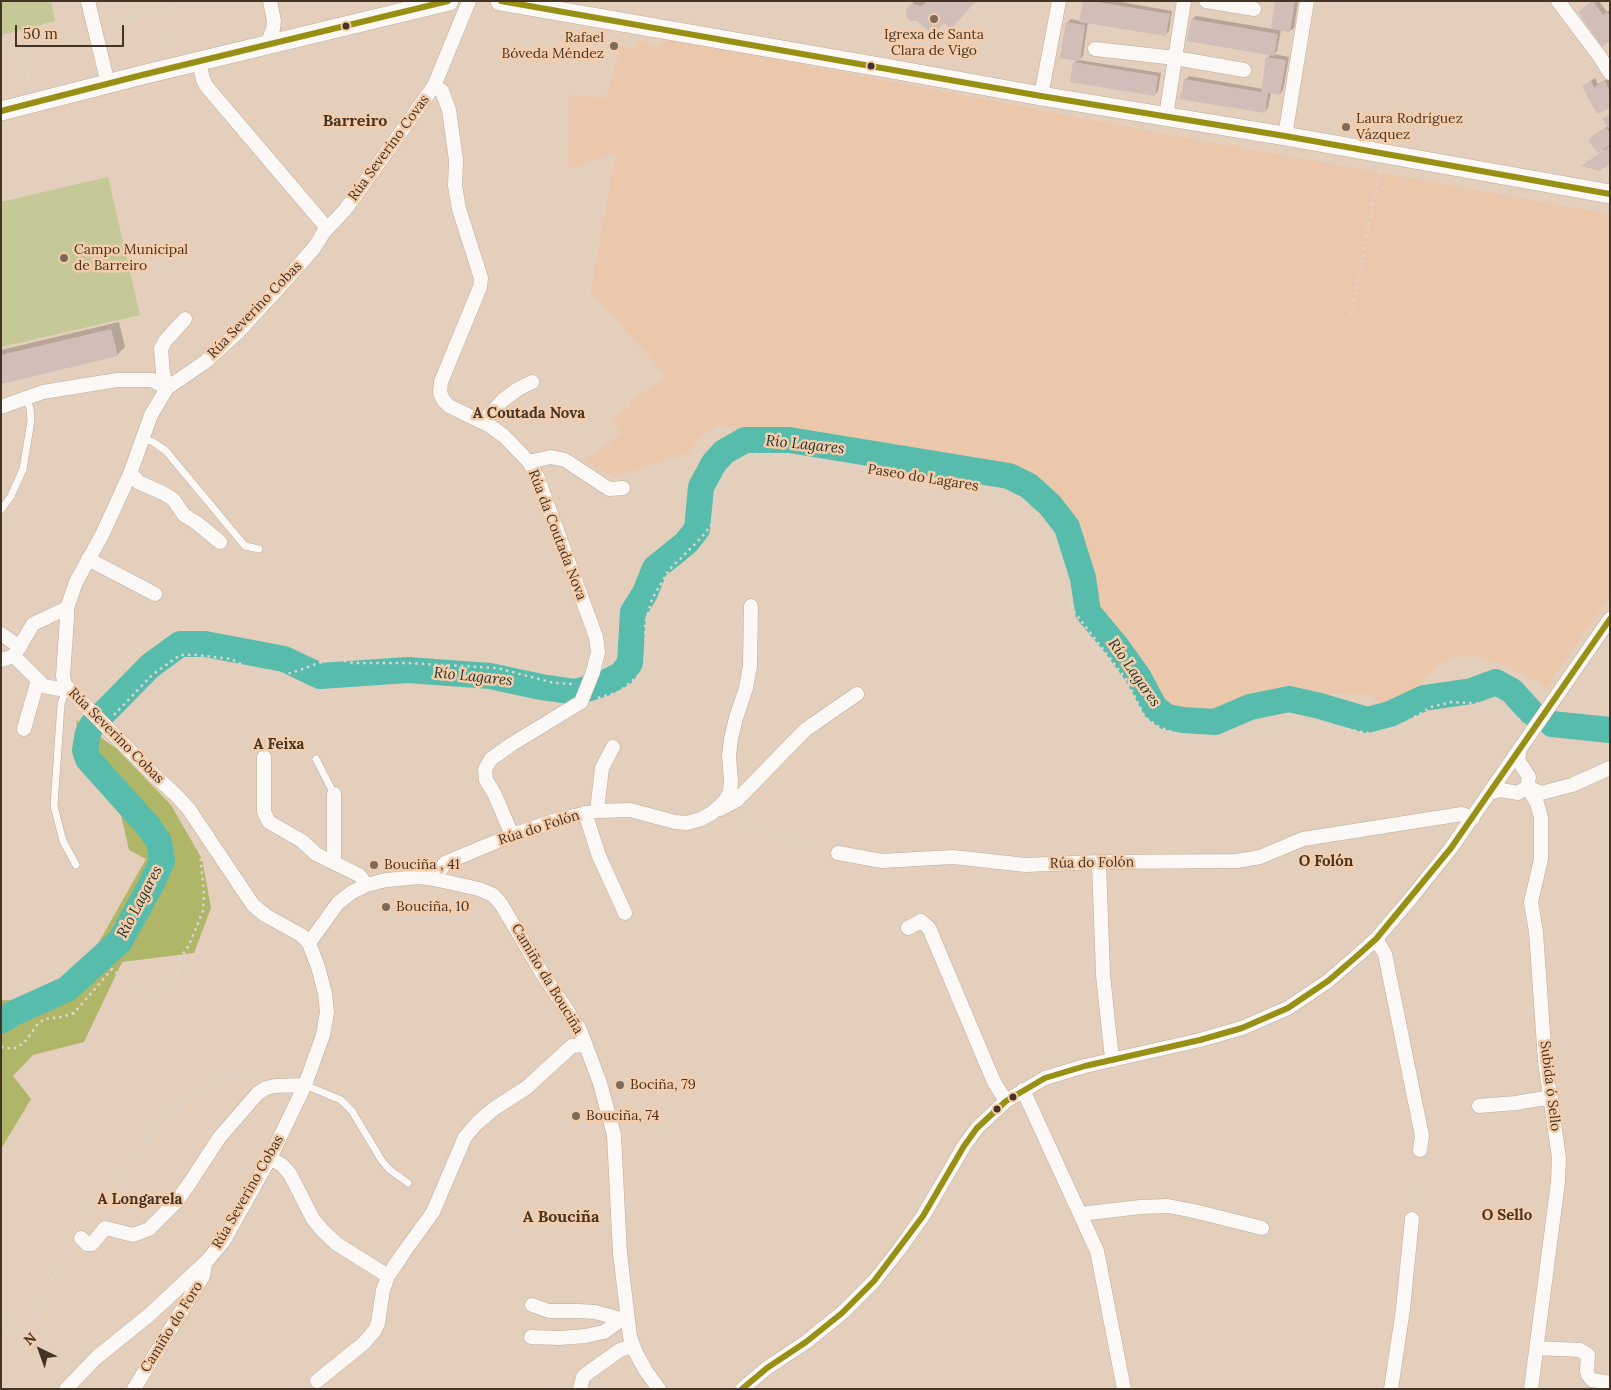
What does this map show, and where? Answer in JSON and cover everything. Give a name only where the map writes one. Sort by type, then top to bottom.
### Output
[{"type":"main road","points":[[1,111],[449,1]]},
{"type":"main road","points":[[500,1],[1610,194]]},
{"type":"street","points":[[88,1],[108,84]]},
{"type":"street","points":[[266,45],[274,21],[270,1]]},
{"type":"street","name":"Rúa Severino Covas","points":[[345,210],[434,86],[469,1]]},
{"type":"street","points":[[1041,96],[1059,1]]},
{"type":"street","points":[[1166,116],[1184,1]]},
{"type":"street","points":[[1206,1],[1254,10]]},
{"type":"street","points":[[1285,136],[1307,1]]},
{"type":"street","points":[[1558,1],[1605,54],[1610,73]]},
{"type":"street","points":[[1095,49],[1175,58],[1244,70]]},
{"type":"street","points":[[199,62],[203,80],[207,87],[327,228]]},
{"type":"street","name":"Rúa da Coutada Nova","points":[[434,86],[442,91],[449,110],[456,160],[455,186],[459,209],[481,278],[480,287],[441,382],[440,393],[444,402],[449,406],[482,422],[504,436],[529,462],[537,476],[596,637],[598,652],[593,672],[581,702],[512,744],[491,759],[485,769],[486,780],[494,793],[512,835]]},
{"type":"street","name":"Rúa Severino Cobas","points":[[66,1389],[97,1356],[148,1316],[205,1263],[223,1242],[270,1158],[305,1085],[323,1035],[327,1012],[325,993],[309,943],[301,935],[265,915],[253,905],[188,808],[176,794],[155,776],[114,725],[89,709],[67,687],[63,676],[66,608],[76,582],[102,535],[130,474],[151,415],[167,388],[205,362],[238,331],[314,248],[327,228],[345,210]]},
{"type":"street","points":[[167,388],[163,373],[161,349],[165,341],[185,319]]},
{"type":"street","points":[[1,407],[43,392],[117,380],[152,380],[167,388]]},
{"type":"street","points":[[482,422],[503,400],[532,382]]},
{"type":"street","points":[[529,462],[551,457],[565,460],[609,488],[623,488]]},
{"type":"street","points":[[130,474],[138,482],[173,499],[184,514],[220,542]]},
{"type":"street","points":[[88,560],[155,594]]},
{"type":"street","name":"Rúa do Folón","points":[[712,813],[724,802],[730,792],[731,739],[746,688],[750,666],[751,606]]},
{"type":"street","points":[[12,654],[34,624],[66,608]]},
{"type":"street","points":[[742,1389],[842,1313],[874,1281],[922,1216],[977,1128],[1006,1102],[1045,1078],[1085,1066],[1200,1040],[1242,1028],[1288,1008],[1328,981],[1376,939],[1411,898],[1473,818],[1520,748],[1529,726],[1550,703],[1610,618]]},
{"type":"street","points":[[1,634],[12,654],[44,686],[60,689],[67,687]]},
{"type":"street","points":[[24,729],[38,680]]},
{"type":"street","name":"Rúa do Folón","points":[[434,878],[445,863],[512,835],[560,819],[591,812],[630,810],[675,822],[688,823],[700,819],[737,800],[805,730],[858,694]]},
{"type":"street","points":[[612,747],[602,768],[591,812],[599,856],[624,913]]},
{"type":"street","points":[[1503,773],[1503,782],[1508,790],[1513,793],[1518,793],[1527,787],[1529,777],[1522,769],[1518,760],[1520,748]]},
{"type":"street","points":[[264,757],[264,812],[269,822],[302,841],[316,854],[359,875],[367,885]]},
{"type":"street","points":[[1503,773],[1514,768],[1522,769]]},
{"type":"street","points":[[1527,787],[1541,793],[1572,786],[1610,768]]},
{"type":"street","name":"Subida ó Sello","points":[[1527,787],[1537,803],[1541,818],[1541,859],[1531,902],[1536,932],[1545,1061],[1559,1158],[1558,1182],[1530,1389]]},
{"type":"street","points":[[1489,793],[1508,790]]},
{"type":"street","points":[[334,794],[334,863]]},
{"type":"street","name":"Rúa do Folón","points":[[838,853],[882,861],[953,857],[1026,865],[1100,862],[1237,861],[1260,857],[1303,839],[1462,814],[1473,818]]},
{"type":"street","points":[[1100,862],[1103,975],[1113,1060]]},
{"type":"street","name":"Camiño da Bouciña","points":[[309,943],[338,903],[352,892],[367,885],[386,880],[420,877],[434,878],[479,889],[493,895],[501,904],[580,1030],[600,1083],[614,1135],[625,1320],[633,1346],[658,1389]]},
{"type":"street","points":[[908,928],[921,921],[929,928],[994,1082],[1006,1102]]},
{"type":"street","points":[[1376,939],[1385,954],[1422,1136],[1420,1150]]},
{"type":"street","points":[[316,1380],[364,1343],[375,1330],[378,1323],[383,1290],[388,1276],[433,1212],[465,1137],[477,1123],[526,1088],[572,1046],[586,1045]]},
{"type":"street","points":[[76,1235],[87,1244],[92,1244],[105,1228],[133,1235],[149,1229],[174,1203],[189,1184],[219,1138],[258,1093],[266,1088],[305,1085]]},
{"type":"street","points":[[1023,1090],[1097,1251],[1124,1389]]},
{"type":"street","points":[[1479,1106],[1516,1103],[1551,1097]]},
{"type":"street","points":[[270,1158],[282,1165],[290,1174],[313,1219],[322,1231],[337,1244],[388,1276]]},
{"type":"street","points":[[1080,1214],[1140,1207],[1168,1206],[1194,1210],[1262,1228]]},
{"type":"street","points":[[1390,1389],[1403,1309],[1412,1220]]},
{"type":"street","name":"Camiño do Foro","points":[[134,1389],[203,1276],[205,1263]]},
{"type":"street","points":[[532,1305],[549,1311],[578,1310],[596,1312],[625,1320]]},
{"type":"street","points":[[531,1337],[560,1338],[585,1336],[604,1332],[625,1320]]},
{"type":"street","points":[[580,1389],[583,1378],[589,1372],[620,1350],[633,1346]]},
{"type":"street","points":[[1536,1348],[1580,1350],[1588,1355],[1587,1371],[1592,1380],[1610,1383]]},
{"type":"lane","points":[[1,510],[11,496],[23,469],[31,421],[30,408],[26,398]]},
{"type":"lane","points":[[142,438],[153,442],[166,451],[245,546],[259,549]]},
{"type":"lane","points":[[67,687],[61,704],[54,806],[63,841],[76,865]]},
{"type":"lane","points":[[316,759],[334,794]]},
{"type":"lane","points":[[305,1085],[341,1100],[352,1111],[382,1161],[390,1170],[408,1183]]},
{"type":"path","points":[[161,1],[174,51]]},
{"type":"path","points":[[115,21],[197,1]]},
{"type":"path","points":[[1,51],[75,32]]},
{"type":"path","points":[[20,46],[31,86]]},
{"type":"path","points":[[1351,314],[1382,154]]},
{"type":"path","name":"Paseo do Lagares","points":[[597,699],[620,692],[644,668],[646,653],[645,624],[652,599],[669,570],[702,538],[712,524],[716,493],[724,474],[737,461],[754,454],[793,456],[992,489],[1042,523],[1057,547],[1072,608],[1126,679],[1146,717],[1156,726],[1181,736],[1213,740],[1293,722],[1332,726],[1372,734],[1392,731],[1431,707],[1452,702],[1487,704],[1512,715],[1529,726]]},
{"type":"path","points":[[114,725],[113,715],[152,674],[180,655],[231,659],[253,670],[277,675],[291,673],[333,658],[353,663],[407,663],[497,668],[554,683],[578,684]]},
{"type":"path","points":[[712,813],[838,853]]},
{"type":"path","points":[[1,1048],[13,1049],[24,1043],[36,1024],[44,1019],[62,1017],[74,1013],[112,969],[148,999],[178,974],[176,965],[189,945],[203,911],[204,894],[200,846],[207,836]]},
{"type":"path","points":[[1,1326],[23,1334],[76,1235],[79,1221],[159,1118],[213,1079],[226,1074],[240,1072],[260,1076],[266,1088]]},
{"type":"path","points":[[1412,1220],[1420,1150]]},
{"type":"shaded area","points":[[669,39],[1160,133],[1610,214],[1610,596],[1547,687],[1498,662],[1474,656],[1456,657],[1439,665],[1423,680],[1419,689],[1386,707],[1367,693],[1252,694],[1230,707],[1168,714],[1159,706],[1115,638],[1093,614],[1090,583],[1069,520],[1063,509],[1039,485],[1017,471],[719,425],[699,437],[689,453],[615,477],[585,461],[621,434],[611,419],[631,406],[629,402],[666,376],[591,291],[616,152],[568,169],[569,95],[606,98],[621,46],[636,49],[637,41],[658,46]]},
{"type":"green space","points":[[1,1],[51,1],[55,21],[1,35]]},
{"type":"green space","name":"Campo Municipal de Barreiro","points":[[108,177],[140,315],[1,347],[1,202]]},
{"type":"green space","points":[[76,720],[117,749],[171,805],[202,859],[211,908],[194,953],[122,962],[84,1042],[33,1055],[13,1076],[31,1099],[1,1149],[1,1000],[65,1002],[146,859],[129,850],[121,815],[84,770]]},
{"type":"building","name":"Igrexa de Santa Clara de Vigo","points":[[926,1],[976,1],[951,29],[944,23],[933,35],[917,21],[911,21],[906,17],[908,7],[913,4],[922,6]]},
{"type":"building","points":[[1083,1],[1170,14],[1166,36],[1079,22]]},
{"type":"building","points":[[1275,1],[1295,1],[1290,32],[1271,29]]},
{"type":"building","points":[[1593,1],[1603,15],[1607,12],[1610,16],[1610,41],[1602,47],[1578,12]]},
{"type":"building","points":[[1191,19],[1278,34],[1274,56],[1187,41]]},
{"type":"building","points":[[1066,22],[1085,25],[1080,61],[1060,58]]},
{"type":"building","points":[[1266,57],[1286,60],[1280,95],[1268,93],[1265,113],[1180,99],[1184,79],[1261,92]]},
{"type":"building","points":[[1073,62],[1158,76],[1155,96],[1070,82]]},
{"type":"building","points":[[1591,81],[1594,87],[1605,81],[1610,92],[1610,108],[1597,114],[1582,86]]},
{"type":"building","points":[[1610,114],[1610,130],[1602,119]]},
{"type":"building","points":[[1606,127],[1610,133],[1610,145],[1598,153],[1588,140]]},
{"type":"building","points":[[1610,146],[1610,164],[1600,171],[1581,166]]},
{"type":"building","points":[[111,329],[118,356],[1,384],[1,355]]},
{"type":"waterway","name":"Río Lagares","points":[[1,1021],[14,1013],[67,989],[120,941],[162,861],[159,842],[149,827],[88,759],[85,750],[88,733],[92,725],[150,666],[180,644],[205,644],[284,659],[320,676],[408,670],[490,676],[576,692],[603,684],[622,674],[630,663],[633,612],[645,593],[655,568],[686,543],[697,529],[701,487],[714,463],[724,452],[745,440],[789,440],[1009,476],[1029,486],[1050,505],[1067,527],[1083,578],[1088,612],[1138,676],[1155,708],[1167,717],[1215,722],[1250,707],[1289,699],[1367,720],[1390,714],[1424,698],[1472,691],[1496,682],[1512,691],[1531,712]]},
{"type":"waterway","name":"Río Lagares","points":[[1552,724],[1610,730]]},
{"type":"transit line","points":[[1,111],[448,1]]},
{"type":"transit line","points":[[501,1],[1610,194]]},
{"type":"transit line","points":[[742,1389],[767,1368],[806,1342],[842,1313],[874,1281],[923,1216],[964,1146],[977,1128],[1006,1101],[1045,1078],[1085,1066],[1200,1040],[1242,1028],[1288,1008],[1328,981],[1357,956],[1376,939],[1451,848],[1610,619]]},
{"type":"place","name":"Igrexa de Santa Clara de Vigo","points":[[934,19]]},
{"type":"place","name":"Rafael Bóveda Méndez","points":[[614,46]]},
{"type":"place","name":"Laura Rodríguez Vázquez","points":[[1346,127]]},
{"type":"place","name":"Campo Municipal de Barreiro","points":[[64,258]]},
{"type":"place","name":"Bouciña , 41","points":[[374,865]]},
{"type":"place","name":"Bouciña, 10","points":[[386,907]]},
{"type":"place","name":"Bociña, 79","points":[[620,1085]]},
{"type":"place","name":"Bouciña, 74","points":[[576,1116]]},
{"type":"district","name":"Barreiro","points":[[355,121]]},
{"type":"district","name":"A Coutada Nova","points":[[529,414]]},
{"type":"district","name":"A Feixa","points":[[279,745]]},
{"type":"district","name":"O Folón","points":[[1326,862]]},
{"type":"district","name":"A Longarela","points":[[140,1200]]},
{"type":"district","name":"O Sello","points":[[1507,1216]]},
{"type":"district","name":"A Bouciña","points":[[561,1217]]}]
